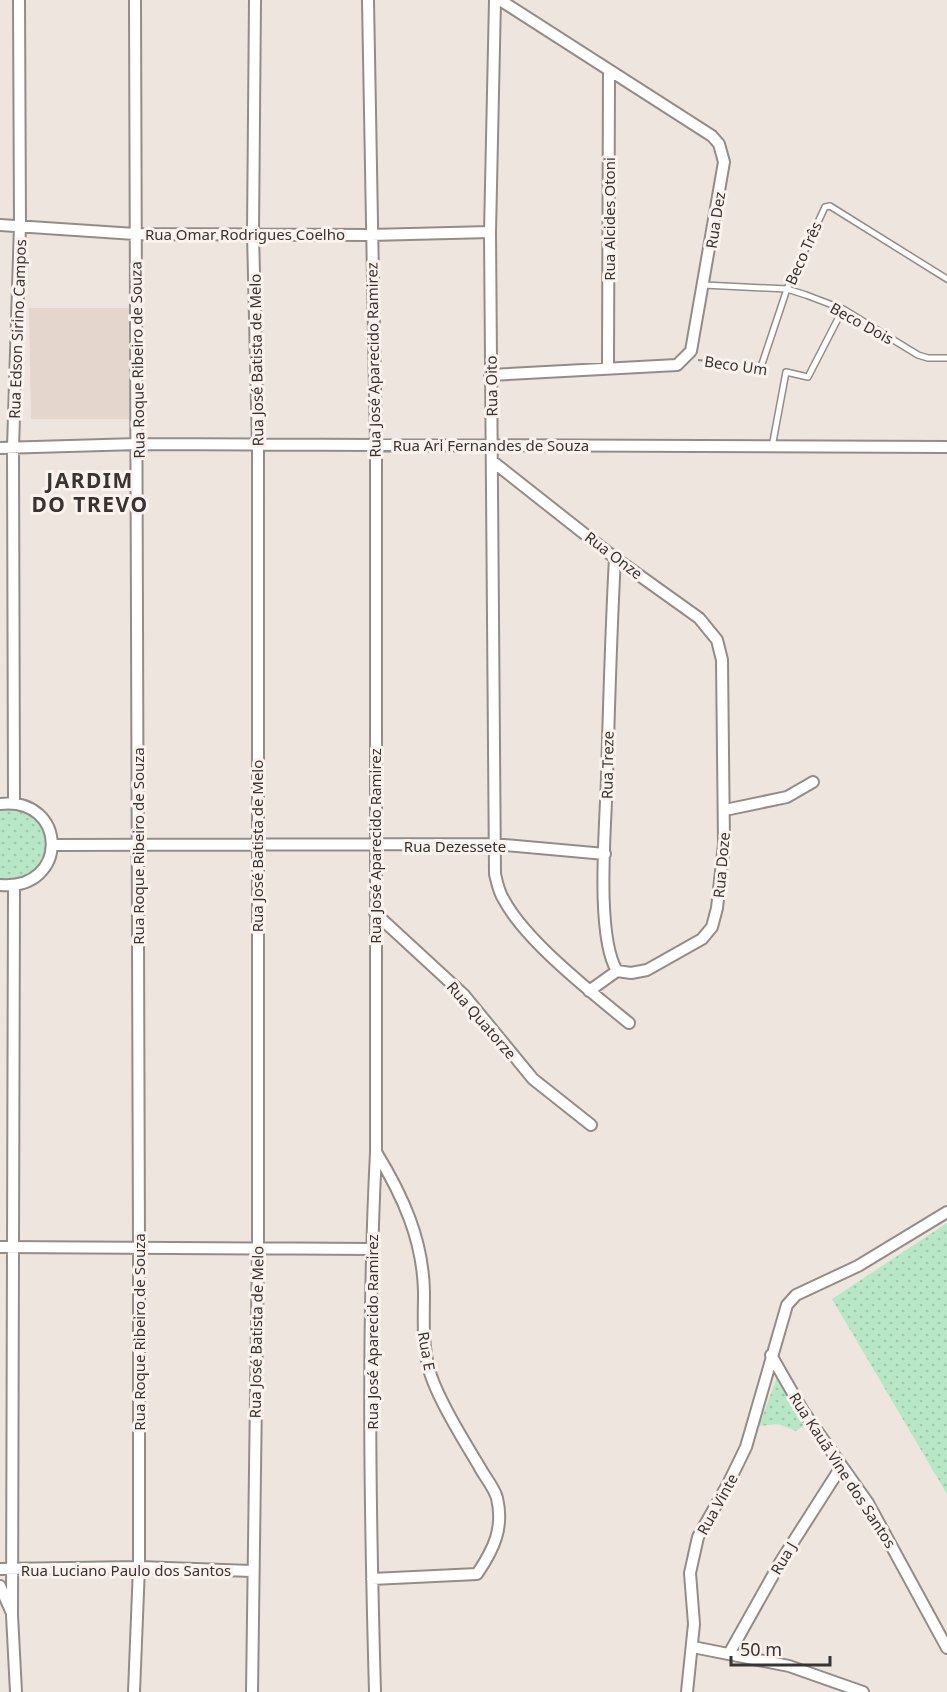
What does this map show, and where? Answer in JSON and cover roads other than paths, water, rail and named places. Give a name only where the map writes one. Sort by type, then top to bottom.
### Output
[{"type":"street","name":"Rua Edson Sirino Campos","points":[[14,803],[13,448],[20,225],[19,0]]},
{"type":"street","name":"Rua Roque Ribeiro de Souza","points":[[134,1692],[139,1567],[138,444],[135,0]]},
{"type":"street","name":"Rua José Batista de Melo","points":[[252,1692],[258,1250],[256,843],[258,446],[253,233],[255,0]]},
{"type":"street","name":"Rua José Aparecido Ramirez","points":[[368,0],[370,235],[376,445],[376,1152],[371,1249],[372,1579],[375,1692]]},
{"type":"street","name":"Rua Oito","points":[[493,844],[490,232],[495,0]]},
{"type":"street","name":"Rua Dez","points":[[500,0],[712,136],[723,152],[724,162],[691,351],[676,365],[608,368]]},
{"type":"street","name":"Rua Alcides Otoni","points":[[608,368],[609,70]]},
{"type":"street","name":"Rua Omar Rodrigues Coelho","points":[[0,225],[135,234],[370,235],[490,232]]},
{"type":"street","points":[[490,375],[608,368]]},
{"type":"street","name":"Rua Ari Fernandes de Souza","points":[[0,448],[138,444],[947,447]]},
{"type":"street","name":"Rua Onze","points":[[492,461],[615,558],[709,627],[717,640],[722,660]]},
{"type":"street","name":"Rua Treze","points":[[615,558],[608,673],[605,931],[608,950],[617,971]]},
{"type":"street","name":"Rua Doze","points":[[617,971],[631,974],[648,970],[702,939],[712,927],[717,908],[725,810],[722,660]]},
{"type":"street","points":[[725,810],[787,797],[813,782]]},
{"type":"street","points":[[0,804],[14,803],[26,806],[46,821],[52,845],[48,863],[36,878],[14,886],[0,885]]},
{"type":"street","name":"Rua Dezessete","points":[[52,845],[138,843],[375,846],[493,844],[605,854]]},
{"type":"street","points":[[493,844],[495,874],[503,900],[526,931],[589,991],[629,1023]]},
{"type":"street","points":[[14,886],[12,1248],[14,1569],[12,1614],[16,1692]]},
{"type":"street","name":"Rua Quatorze","points":[[375,913],[464,995],[533,1079],[591,1125]]},
{"type":"street","points":[[589,991],[617,971]]},
{"type":"street","name":"Rua E","points":[[372,1579],[477,1574],[494,1550],[500,1526],[496,1496],[459,1431],[429,1371],[422,1329],[424,1291],[419,1244],[401,1193],[376,1152]]},
{"type":"street","name":"Rua Vinte","points":[[687,1692],[693,1647],[690,1573],[698,1537],[746,1447],[787,1305],[796,1294],[858,1266],[947,1212]]},
{"type":"street","points":[[0,1247],[371,1249]]},
{"type":"street","name":"Rua Kauã Vine dos Santos","points":[[771,1355],[841,1467],[868,1503],[947,1648]]},
{"type":"street","name":"Rua J","points":[[730,1653],[781,1561],[841,1467]]},
{"type":"street","name":"Rua Luciano Paulo dos Santos","points":[[0,1569],[139,1567],[252,1571]]},
{"type":"street","points":[[0,1586],[12,1614]]},
{"type":"street","points":[[693,1647],[789,1666],[863,1692]]},
{"type":"lane","name":"Beco Três","points":[[761,368],[787,289],[822,210],[830,206],[947,279]]},
{"type":"lane","name":"Beco Dois","points":[[704,285],[787,289],[843,309],[918,355],[928,358],[947,358]]},
{"type":"lane","name":"Beco Um","points":[[771,447],[786,372],[808,376],[843,309]]},
{"type":"district","name":"JARDIM DO TREVO","points":[[90,492]]}]
